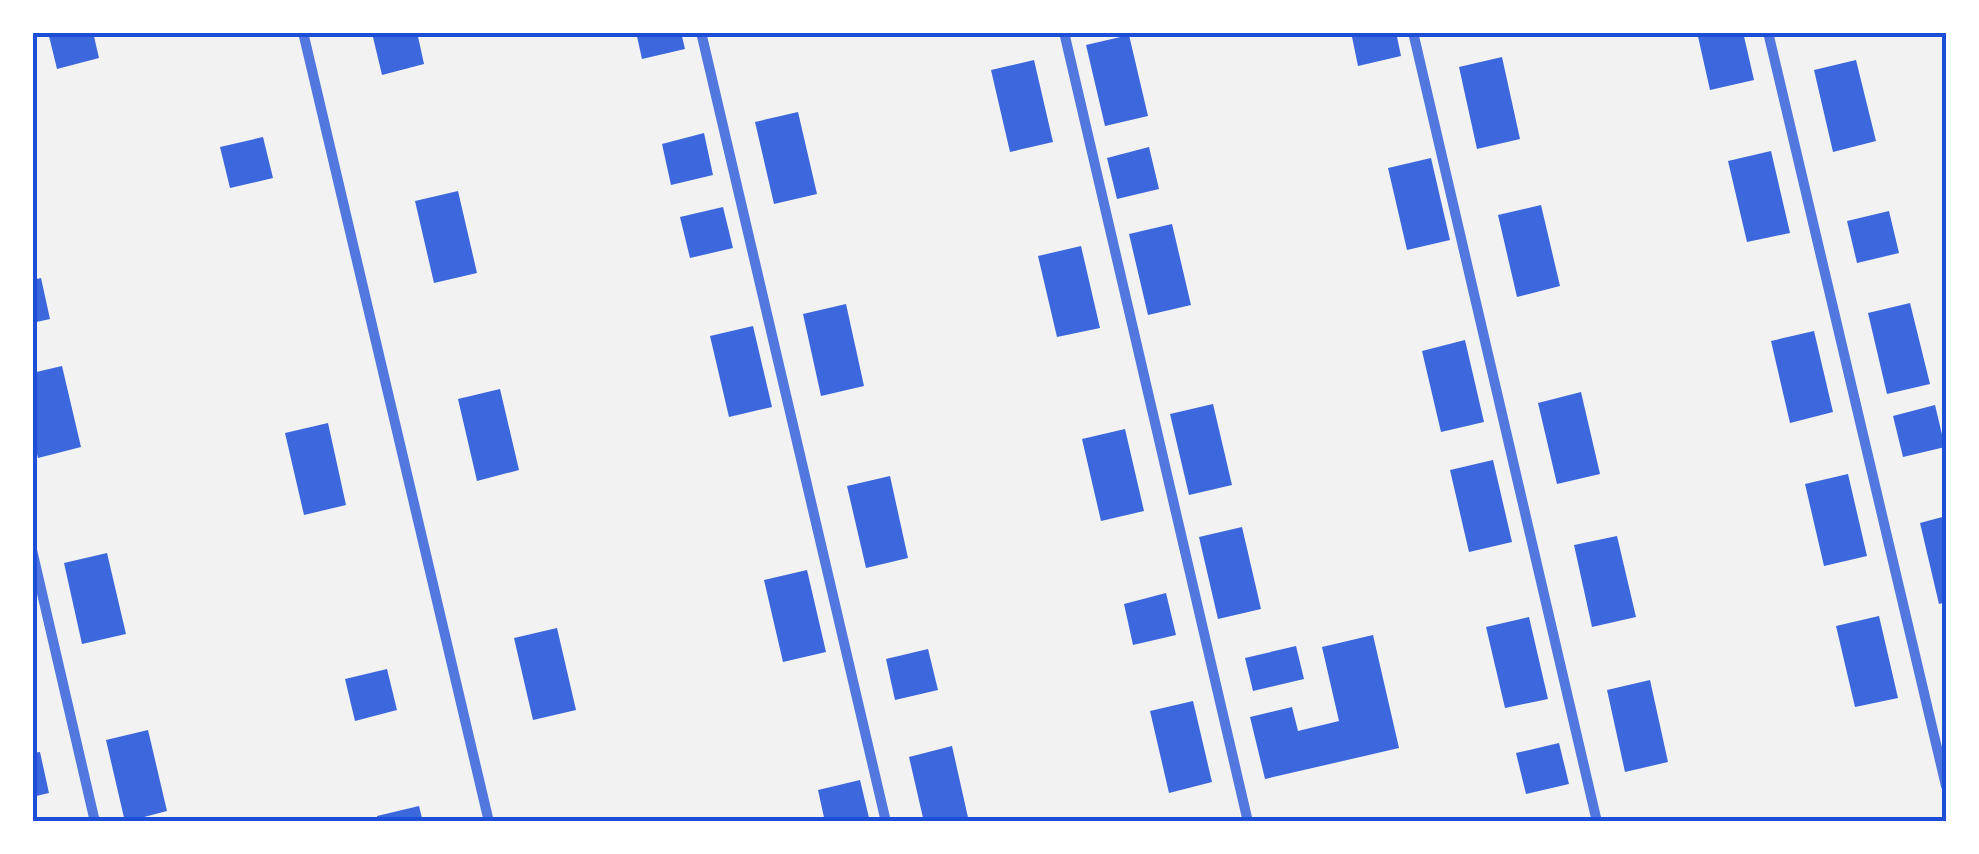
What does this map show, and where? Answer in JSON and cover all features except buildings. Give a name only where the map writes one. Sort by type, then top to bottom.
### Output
[{"type":"street","points":[[304,32],[489,822]]},
{"type":"street","points":[[701,32],[886,822]]},
{"type":"street","points":[[1064,32],[1248,822]]},
{"type":"street","points":[[1413,32],[1597,822]]},
{"type":"street","points":[[1768,32],[1946,786]]},
{"type":"street","points":[[32,550],[94,822]]}]
